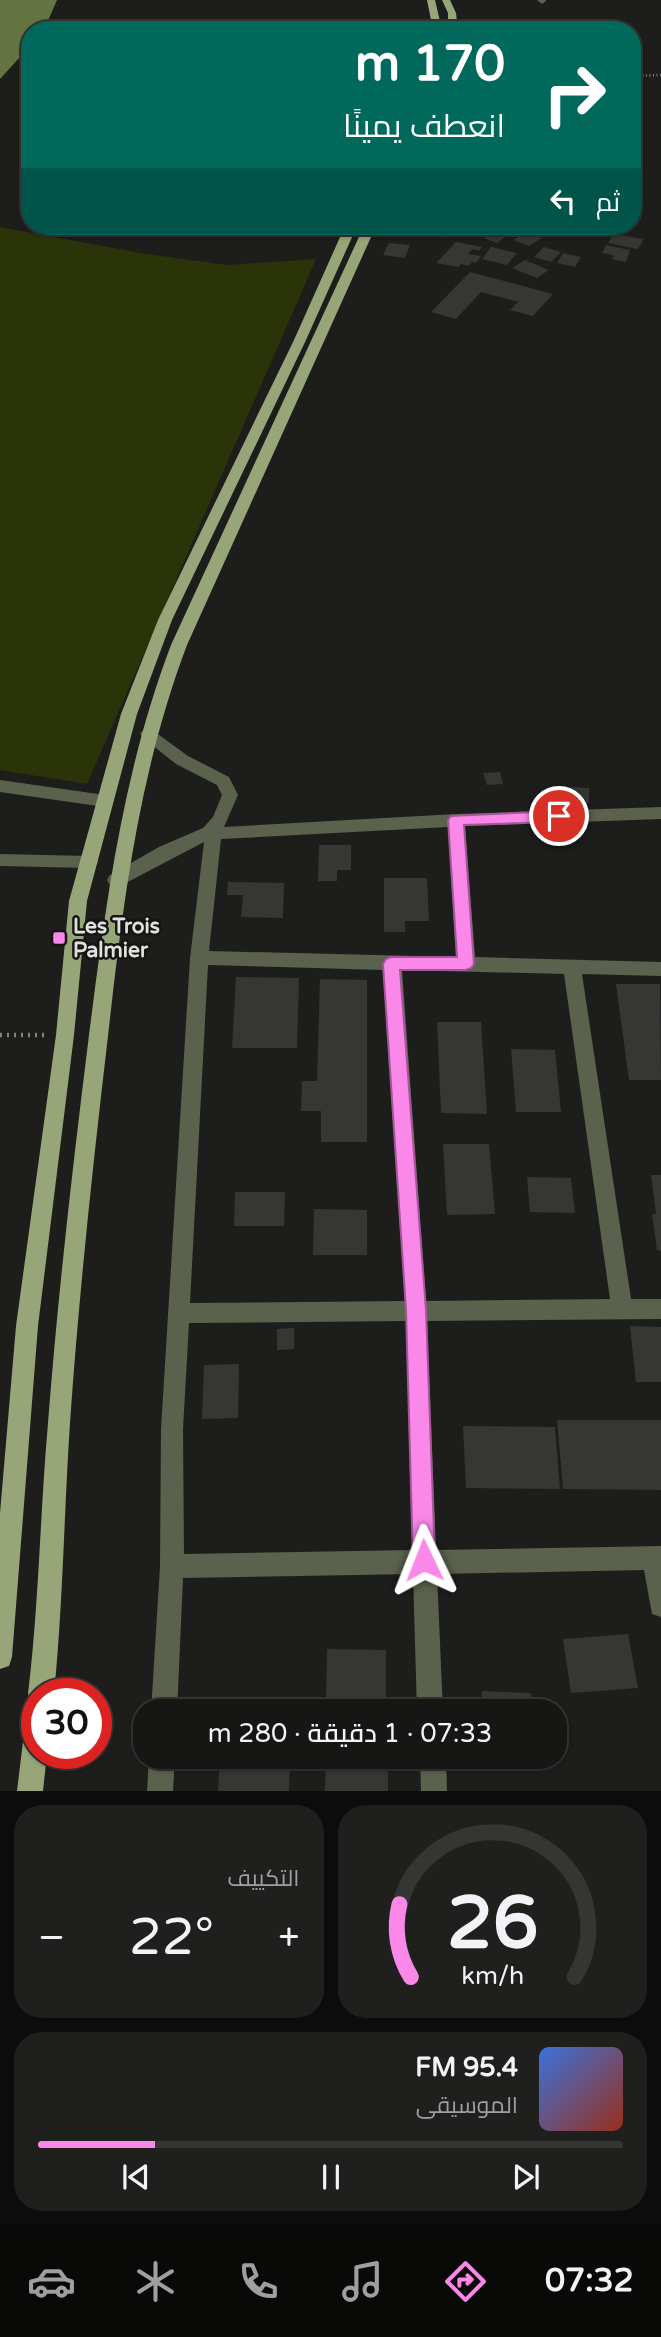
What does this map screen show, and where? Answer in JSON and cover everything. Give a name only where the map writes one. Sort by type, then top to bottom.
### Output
[{"type":"main road","points":[[431,0],[437,21]]},
{"type":"main road","points":[[446,0],[452,21]]},
{"type":"main road","points":[[0,1657],[27,1326],[65,1035],[78,901],[129,713],[165,620],[353,235]]},
{"type":"main road","points":[[42,1678],[59,1421],[94,1058],[116,880],[134,786],[148,733],[179,645],[354,235]]},
{"type":"main road","points":[[30,1791],[33,1769]]},
{"type":"street","points":[[148,733],[182,760],[228,786],[230,795],[220,820],[209,834],[199,958],[172,1429],[172,1566],[165,1699]]},
{"type":"street","points":[[0,786],[105,801]]},
{"type":"street","points":[[116,880],[165,852],[209,834],[456,820],[661,813]]},
{"type":"street","points":[[456,820],[466,964]]},
{"type":"street","points":[[0,860],[89,862]]},
{"type":"street","points":[[199,958],[661,969]]},
{"type":"street","points":[[391,964],[416,1310],[429,1699]]},
{"type":"street","points":[[572,967],[622,1309]]},
{"type":"street","points":[[179,1313],[661,1309]]},
{"type":"street","points":[[172,1566],[657,1558],[661,1605]]},
{"type":"street","points":[[160,1791],[161,1769]]},
{"type":"street","points":[[433,1769],[434,1791]]},
{"type":"path","points":[[641,76],[661,75]]},
{"type":"path","points":[[0,1035],[65,1035]]},
{"type":"shaded area","points":[[0,0],[57,0],[48,21],[21,21],[21,56],[0,79]]},
{"type":"shaded area","points":[[0,227],[21,231],[21,235],[43,235],[140,253],[227,265],[316,259],[87,784],[0,770]]},
{"type":"building","points":[[488,235],[508,235],[497,243],[484,238]]},
{"type":"building","points":[[521,235],[542,238],[529,246],[513,240]]},
{"type":"building","points":[[613,235],[644,239],[638,249],[608,243]]},
{"type":"building","points":[[456,242],[482,247],[479,251],[472,249],[468,254],[481,256],[476,263],[472,262],[469,266],[461,264],[458,267],[436,263]]},
{"type":"building","points":[[389,243],[410,245],[405,258],[383,255]]},
{"type":"building","points":[[606,245],[630,250],[626,262],[612,259],[614,255],[602,253]]},
{"type":"building","points":[[491,247],[517,253],[507,265],[482,259]]},
{"type":"building","points":[[544,247],[561,252],[551,262],[534,257]]},
{"type":"building","points":[[563,253],[581,257],[575,267],[557,263]]},
{"type":"building","points":[[525,260],[549,270],[537,278],[512,268]]},
{"type":"building","points":[[470,272],[553,294],[533,316],[510,310],[518,302],[481,292],[456,319],[431,312]]},
{"type":"building","points":[[500,772],[503,784],[487,785],[483,773]]},
{"type":"building","points":[[570,787],[589,788],[589,803],[570,801]]},
{"type":"building","points":[[319,845],[351,845],[351,870],[337,870],[337,881],[318,881]]},
{"type":"building","points":[[384,878],[427,878],[429,921],[405,921],[405,932],[384,932]]},
{"type":"building","points":[[228,882],[284,883],[283,918],[241,917],[243,895],[227,895]]},
{"type":"building","points":[[236,977],[299,978],[297,1048],[232,1048]]},
{"type":"building","points":[[320,979],[367,980],[367,1142],[321,1142],[321,1111],[301,1111],[302,1081],[317,1081]]},
{"type":"building","points":[[616,984],[660,984],[661,1080],[629,1080]]},
{"type":"building","points":[[437,1022],[481,1022],[487,1114],[441,1113]]},
{"type":"building","points":[[511,1049],[555,1050],[561,1112],[516,1112]]},
{"type":"building","points":[[443,1144],[489,1144],[495,1214],[447,1215]]},
{"type":"building","points":[[651,1175],[661,1175],[661,1251],[657,1250],[652,1214],[656,1214]]},
{"type":"building","points":[[527,1177],[571,1178],[575,1213],[530,1212]]},
{"type":"building","points":[[235,1192],[285,1192],[284,1226],[234,1226]]},
{"type":"building","points":[[314,1209],[367,1210],[367,1255],[313,1255]]},
{"type":"building","points":[[630,1326],[661,1327],[661,1382],[636,1382]]},
{"type":"building","points":[[294,1328],[294,1349],[277,1350],[277,1329]]},
{"type":"building","points":[[239,1364],[238,1418],[202,1419],[204,1365]]},
{"type":"building","points":[[557,1420],[661,1420],[661,1490],[563,1489]]},
{"type":"building","points":[[463,1426],[555,1427],[560,1489],[466,1488]]},
{"type":"building","points":[[628,1634],[638,1688],[571,1693],[563,1639]]},
{"type":"building","points":[[327,1649],[386,1650],[386,1699],[326,1699]]},
{"type":"building","points":[[482,1691],[531,1693],[531,1699],[482,1699]]},
{"type":"building","points":[[219,1769],[290,1769],[289,1791],[218,1791]]},
{"type":"building","points":[[326,1769],[388,1769],[388,1791],[325,1791]]},
{"type":"place","name":"Les Trois Palmier","points":[[59,938]]},
{"type":"route","points":[[424,1560],[416,1310],[391,964],[466,964],[456,820],[559,816]]}]
